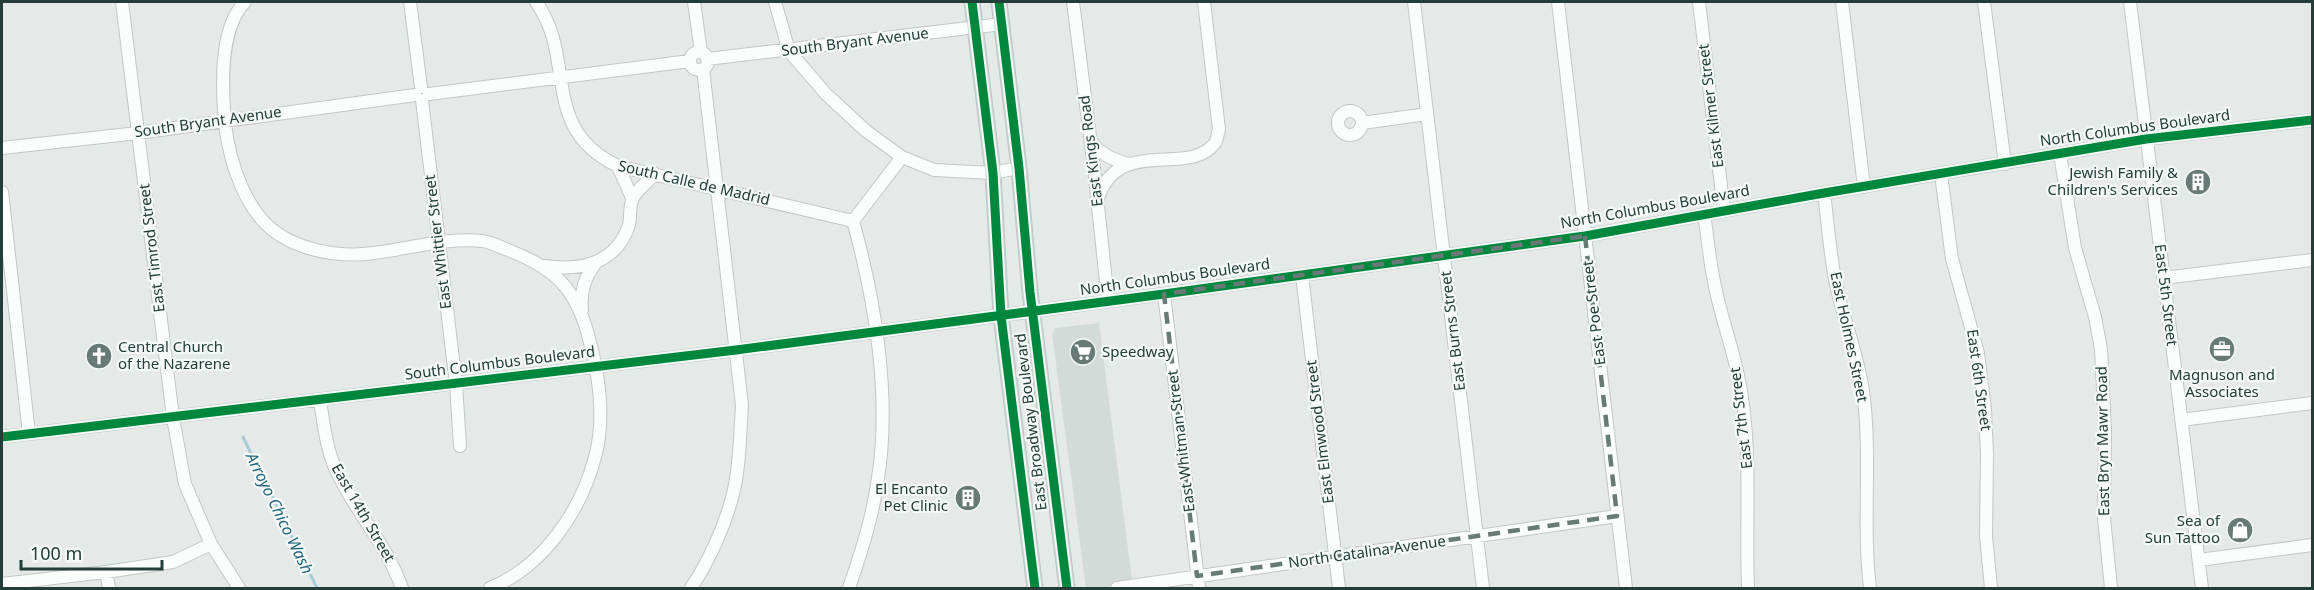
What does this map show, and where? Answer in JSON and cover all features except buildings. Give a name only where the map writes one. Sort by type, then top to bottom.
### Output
[{"type":"main road","name":"East Broadway Boulevard","points":[[972,2],[993,173],[1001,316],[1035,588]]},
{"type":"main road","name":"East Broadway Boulevard","points":[[999,2],[1033,311],[1067,588]]},
{"type":"street","name":"East Timrod Street","points":[[122,2],[173,418],[185,484],[211,544],[239,588]]},
{"type":"street","points":[[245,2],[236,11],[227,43],[223,89],[225,119],[235,170],[251,202],[267,225],[294,243],[317,251],[347,254],[373,254],[438,242],[485,241],[544,265],[552,271],[574,299],[582,317],[597,367],[601,414],[596,455],[584,493],[559,531],[535,560],[500,584],[490,588]]},
{"type":"street","name":"East Whittier Street","points":[[410,2],[456,384],[460,446]]},
{"type":"street","name":"South Calle de Madrid","points":[[536,2],[546,7],[555,44],[563,100],[570,120],[594,152],[618,166],[716,187],[853,221]]},
{"type":"street","points":[[691,588],[703,569],[733,494],[742,405],[716,187],[704,60],[694,2]]},
{"type":"street","points":[[775,2],[789,51],[826,94],[866,131],[902,157],[934,170],[993,173],[1019,168]]},
{"type":"street","name":"East Kings Road","points":[[1073,2],[1108,301]]},
{"type":"street","points":[[1097,201],[1107,178],[1122,166],[1186,157],[1201,153],[1214,143],[1219,129],[1204,2]]},
{"type":"street","name":"East Burns Street","points":[[1414,2],[1483,588]]},
{"type":"street","name":"East Poe Street","points":[[1558,2],[1626,588]]},
{"type":"street","name":"East Kilmer Street","points":[[1699,2],[1724,211]]},
{"type":"street","points":[[1842,2],[1864,187]]},
{"type":"street","points":[[1984,2],[2005,164]]},
{"type":"street","name":"East 5th Street","points":[[2130,2],[2202,588]]},
{"type":"street","name":"South Bryant Avenue","points":[[2,148],[138,133],[225,119],[690,61],[694,68],[704,60],[1002,24]]},
{"type":"street","points":[[1362,123],[1428,114]]},
{"type":"street","name":"North Columbus Boulevard","points":[[1001,316],[1585,236],[2146,139],[2313,120]]},
{"type":"street","points":[[1090,141],[1099,152],[1116,161],[1129,164]]},
{"type":"street","name":"East Bryn Mawr Road","points":[[2060,154],[2075,248],[2095,316],[2101,349],[2105,430],[2104,518],[2111,588]]},
{"type":"street","points":[[849,588],[860,558],[879,478],[882,426],[876,332],[867,272],[853,221],[902,157]]},
{"type":"street","points":[[582,317],[582,286],[589,272],[624,237],[630,222],[632,198],[618,166]]},
{"type":"street","points":[[632,198],[655,174]]},
{"type":"street","name":"East 6th Street","points":[[1941,174],[1952,259],[1978,353],[1984,398],[1988,454],[1986,536],[1991,588]]},
{"type":"street","points":[[2,192],[29,434]]},
{"type":"street","name":"East Holmes Street","points":[[1824,193],[1837,287],[1854,347],[1863,392],[1867,473],[1866,553],[1870,588]]},
{"type":"street","name":"East 7th Street","points":[[1704,214],[1715,288],[1738,375],[1747,444],[1748,588]]},
{"type":"street","points":[[2163,278],[2313,260]]},
{"type":"street","points":[[544,265],[570,267],[595,264]]},
{"type":"street","name":"East Elmwood Street","points":[[1302,275],[1339,588]]},
{"type":"street","name":"East Whitman Street","points":[[1164,294],[1198,582]]},
{"type":"street","name":"South Columbus Boulevard","points":[[2,437],[597,367],[1001,316]]},
{"type":"street","name":"East 14th Street","points":[[320,400],[329,451],[340,479],[380,540],[402,588]]},
{"type":"street","points":[[2181,420],[2313,403]]},
{"type":"street","name":"North Catalina Avenue","points":[[1117,588],[1198,582],[1335,557],[1617,516]]},
{"type":"street","points":[[2,584],[173,562],[211,544]]},
{"type":"street","points":[[2199,560],[2313,545]]},
{"type":"street","points":[[106,572],[109,588]]},
{"type":"highlighted area","points":[[1585,236],[1617,516],[1197,576],[1164,294]]},
{"type":"shaded area","points":[[1099,323],[1133,588],[1086,588],[1052,334],[1055,328]]},
{"type":"waterway","name":"Arroyo Chico Wash","points":[[243,437],[317,588]]},
{"type":"cycle path","points":[[972,2],[993,173],[1001,316],[1035,588]]},
{"type":"cycle path","points":[[999,2],[1019,168],[1030,292],[1067,588]]},
{"type":"cycle path","points":[[2,437],[736,350],[1164,294],[1585,236],[2146,139],[2312,120]]},
{"type":"place","name":"Jewish Family & Children's Services","points":[[2198,182]]},
{"type":"place","name":"Magnuson and Associates","points":[[2222,349]]},
{"type":"place","name":"Speedway","points":[[1083,352]]},
{"type":"place","name":"Central Church of the Nazarene","points":[[99,356]]},
{"type":"place","name":"El Encanto Pet Clinic","points":[[968,498]]},
{"type":"place","name":"Sea of Sun Tattoo","points":[[2240,530]]}]
